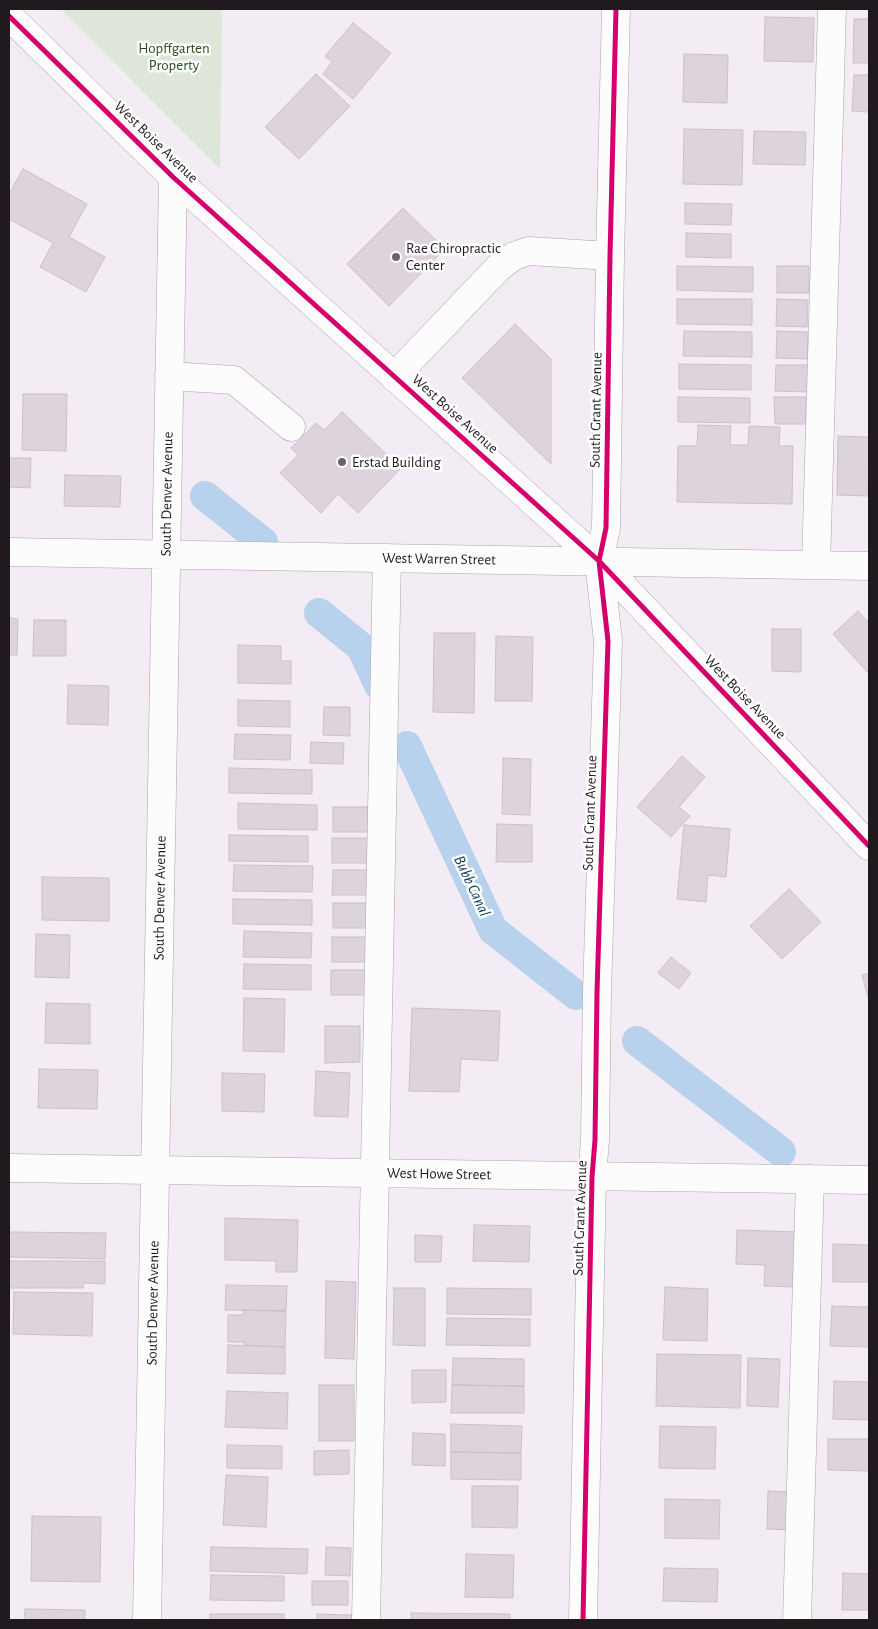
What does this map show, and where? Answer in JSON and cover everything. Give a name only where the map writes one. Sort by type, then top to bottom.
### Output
[{"type":"street","name":"South Grant Avenue","points":[[582,1620],[592,1177],[595,1140],[597,992],[608,641],[598,561],[606,528],[616,9]]},
{"type":"street","points":[[816,565],[832,9]]},
{"type":"street","name":"West Boise Avenue","points":[[9,16],[173,177],[598,561],[869,846]]},
{"type":"street","name":"South Denver Avenue","points":[[147,1620],[173,177]]},
{"type":"street","points":[[394,377],[500,266],[514,256],[528,251],[610,256]]},
{"type":"street","points":[[169,376],[234,380],[291,427]]},
{"type":"street","name":"West Warren Street","points":[[9,552],[869,566]]},
{"type":"street","points":[[366,1620],[387,558]]},
{"type":"street","name":"West Howe Street","points":[[9,1168],[869,1180]]},
{"type":"street","points":[[797,1620],[810,1179]]},
{"type":"green space","name":"Hopffgarten Property","points":[[61,9],[222,9],[220,169]]},
{"type":"building","points":[[765,17],[814,18],[813,62],[764,61]]},
{"type":"building","points":[[854,19],[869,19],[869,63],[853,63]]},
{"type":"building","points":[[353,23],[391,53],[353,99],[323,74],[332,62],[325,56]]},
{"type":"building","points":[[684,54],[728,55],[727,103],[683,102]]},
{"type":"building","points":[[316,74],[350,106],[299,159],[265,127]]},
{"type":"building","points":[[854,75],[869,75],[869,112],[852,111]]},
{"type":"building","points":[[684,129],[743,130],[742,185],[683,184]]},
{"type":"building","points":[[754,131],[806,132],[805,165],[753,164]]},
{"type":"building","points":[[23,169],[87,204],[69,237],[105,257],[86,292],[40,267],[53,243],[9,219],[9,194]]},
{"type":"building","points":[[685,203],[732,204],[731,225],[685,224]]},
{"type":"building","name":"Rae Chiropractic Center","points":[[403,208],[445,249],[389,306],[347,264]]},
{"type":"building","points":[[686,233],[731,234],[731,258],[686,257]]},
{"type":"building","points":[[677,266],[753,267],[753,292],[677,290]]},
{"type":"building","points":[[777,266],[809,266],[809,293],[777,293]]},
{"type":"building","points":[[677,299],[752,299],[752,325],[677,324]]},
{"type":"building","points":[[777,299],[808,300],[807,327],[776,326]]},
{"type":"building","points":[[515,324],[551,359],[551,464],[462,378]]},
{"type":"building","points":[[684,331],[752,332],[752,357],[683,356]]},
{"type":"building","points":[[777,331],[808,332],[807,359],[776,358]]},
{"type":"building","points":[[679,364],[751,365],[751,390],[679,389]]},
{"type":"building","points":[[776,365],[808,365],[807,392],[775,391]]},
{"type":"building","points":[[23,394],[67,394],[66,451],[22,450]]},
{"type":"building","points":[[678,397],[750,398],[750,423],[678,422]]},
{"type":"building","points":[[774,397],[806,397],[806,424],[775,424]]},
{"type":"building","name":"Erstad Building","points":[[342,412],[401,468],[358,513],[338,494],[321,513],[280,473],[298,455],[291,448],[316,423],[324,430]]},
{"type":"building","points":[[698,425],[731,426],[730,445],[748,445],[749,426],[780,427],[779,446],[793,446],[792,504],[677,502],[678,446],[697,446]]},
{"type":"building","points":[[838,436],[869,437],[868,496],[837,495]]},
{"type":"building","points":[[9,458],[31,458],[30,488],[9,487]]},
{"type":"building","points":[[65,475],[121,476],[120,507],[64,506]]},
{"type":"building","points":[[858,611],[869,623],[869,674],[833,634]]},
{"type":"building","points":[[9,618],[18,619],[17,655],[9,655]]},
{"type":"building","points":[[34,620],[66,620],[66,656],[33,656]]},
{"type":"building","points":[[772,629],[801,629],[801,672],[772,671]]},
{"type":"building","points":[[434,633],[475,633],[474,713],[433,712]]},
{"type":"building","points":[[496,636],[533,637],[532,701],[495,701]]},
{"type":"building","points":[[238,645],[281,646],[281,661],[291,661],[291,684],[238,683]]},
{"type":"building","points":[[68,685],[109,686],[108,725],[67,724]]},
{"type":"building","points":[[238,700],[290,701],[290,727],[238,726]]},
{"type":"building","points":[[324,707],[350,707],[350,736],[323,735]]},
{"type":"building","points":[[235,734],[291,735],[290,760],[234,759]]},
{"type":"building","points":[[311,742],[344,743],[343,764],[310,763]]},
{"type":"building","points":[[682,756],[705,777],[679,807],[690,816],[671,837],[637,807]]},
{"type":"building","points":[[503,758],[531,759],[530,815],[502,814]]},
{"type":"building","points":[[229,768],[312,770],[312,794],[229,793]]},
{"type":"building","points":[[238,803],[317,805],[317,830],[238,829]]},
{"type":"building","points":[[333,807],[368,807],[368,832],[333,832]]},
{"type":"building","points":[[497,824],[532,825],[532,862],[496,862]]},
{"type":"building","points":[[684,825],[730,829],[726,877],[708,875],[706,902],[677,899]]},
{"type":"building","points":[[229,835],[308,836],[308,862],[229,861]]},
{"type":"building","points":[[332,838],[368,838],[367,863],[332,863]]},
{"type":"building","points":[[234,865],[313,866],[312,892],[233,891]]},
{"type":"building","points":[[333,870],[368,870],[368,895],[332,895]]},
{"type":"building","points":[[42,877],[109,878],[109,921],[42,920]]},
{"type":"building","points":[[789,889],[821,922],[782,959],[750,926]]},
{"type":"building","points":[[233,899],[312,900],[312,925],[233,924]]},
{"type":"building","points":[[333,903],[368,903],[368,928],[333,928]]},
{"type":"building","points":[[244,931],[312,933],[311,958],[243,957]]},
{"type":"building","points":[[36,934],[70,935],[69,978],[35,977]]},
{"type":"building","points":[[332,937],[368,937],[367,962],[332,962]]},
{"type":"building","points":[[671,957],[691,973],[679,989],[658,973]]},
{"type":"building","points":[[244,964],[311,965],[311,990],[243,989]]},
{"type":"building","points":[[331,970],[366,970],[366,995],[331,995]]},
{"type":"building","points":[[869,973],[869,1001],[862,975]]},
{"type":"building","points":[[244,998],[285,999],[284,1052],[243,1051]]},
{"type":"building","points":[[46,1003],[90,1004],[90,1044],[45,1043]]},
{"type":"building","points":[[412,1008],[500,1011],[498,1061],[461,1059],[459,1092],[409,1091]]},
{"type":"building","points":[[325,1026],[360,1026],[360,1062],[325,1063]]},
{"type":"building","points":[[39,1069],[98,1070],[97,1109],[38,1108]]},
{"type":"building","points":[[316,1071],[350,1073],[348,1117],[314,1116]]},
{"type":"building","points":[[222,1073],[265,1074],[264,1112],[222,1111]]},
{"type":"building","points":[[225,1218],[298,1220],[297,1272],[276,1272],[276,1261],[225,1260]]},
{"type":"building","points":[[474,1225],[530,1226],[529,1262],[473,1261]]},
{"type":"building","points":[[737,1230],[799,1232],[797,1287],[764,1286],[765,1265],[736,1264]]},
{"type":"building","points":[[9,1232],[106,1233],[105,1259],[9,1257]]},
{"type":"building","points":[[415,1235],[442,1236],[441,1262],[415,1262]]},
{"type":"building","points":[[833,1244],[869,1245],[869,1282],[833,1282]]},
{"type":"building","points":[[9,1261],[105,1261],[105,1284],[84,1283],[83,1288],[9,1288]]},
{"type":"building","points":[[326,1281],[356,1282],[354,1359],[325,1358]]},
{"type":"building","points":[[226,1285],[287,1286],[286,1311],[225,1310]]},
{"type":"building","points":[[665,1287],[708,1289],[707,1341],[663,1340]]},
{"type":"building","points":[[394,1288],[425,1288],[425,1346],[393,1345]]},
{"type":"building","points":[[447,1288],[531,1289],[531,1315],[447,1314]]},
{"type":"building","points":[[14,1292],[93,1293],[92,1336],[13,1334]]},
{"type":"building","points":[[832,1306],[869,1307],[869,1347],[830,1346]]},
{"type":"building","points":[[243,1310],[286,1311],[285,1347],[244,1345],[244,1342],[228,1342],[228,1315],[243,1315]]},
{"type":"building","points":[[447,1318],[530,1319],[530,1346],[446,1345]]},
{"type":"building","points":[[228,1345],[285,1347],[285,1374],[227,1373]]},
{"type":"building","points":[[657,1354],[741,1355],[740,1408],[656,1406]]},
{"type":"building","points":[[453,1358],[524,1359],[524,1386],[452,1385]]},
{"type":"building","points":[[748,1358],[780,1359],[778,1407],[747,1406]]},
{"type":"building","points":[[412,1370],[446,1370],[446,1402],[412,1403]]},
{"type":"building","points":[[834,1381],[869,1382],[869,1420],[833,1419]]},
{"type":"building","points":[[319,1385],[354,1385],[354,1441],[319,1441]]},
{"type":"building","points":[[452,1385],[524,1386],[524,1413],[451,1413]]},
{"type":"building","points":[[227,1391],[288,1393],[287,1429],[225,1427]]},
{"type":"building","points":[[451,1424],[522,1426],[521,1453],[451,1452]]},
{"type":"building","points":[[660,1426],[716,1427],[715,1469],[659,1468]]},
{"type":"building","points":[[413,1433],[445,1434],[445,1466],[412,1465]]},
{"type":"building","points":[[828,1439],[869,1439],[869,1471],[828,1470]]},
{"type":"building","points":[[227,1445],[282,1446],[282,1469],[227,1468]]},
{"type":"building","points":[[349,1450],[349,1474],[314,1475],[314,1451]]},
{"type":"building","points":[[451,1452],[521,1453],[521,1480],[451,1479]]},
{"type":"building","points":[[226,1475],[268,1477],[266,1527],[223,1525]]},
{"type":"building","points":[[472,1486],[518,1486],[517,1528],[472,1527]]},
{"type":"building","points":[[768,1491],[795,1492],[794,1530],[767,1529]]},
{"type":"building","points":[[665,1499],[720,1500],[719,1539],[665,1538]]},
{"type":"building","points":[[32,1516],[101,1517],[100,1582],[31,1581]]},
{"type":"building","points":[[211,1547],[308,1549],[307,1574],[210,1571]]},
{"type":"building","points":[[326,1547],[351,1548],[350,1576],[325,1575]]},
{"type":"building","points":[[466,1554],[514,1555],[513,1598],[465,1597]]},
{"type":"building","points":[[664,1568],[718,1569],[717,1602],[663,1601]]},
{"type":"building","points":[[843,1573],[869,1574],[869,1610],[842,1610]]},
{"type":"building","points":[[211,1575],[284,1576],[284,1601],[210,1600]]},
{"type":"building","points":[[312,1581],[348,1581],[348,1605],[312,1605]]},
{"type":"building","points":[[25,1609],[85,1610],[85,1620],[24,1620]]},
{"type":"building","points":[[411,1613],[510,1614],[510,1620],[411,1620]]},
{"type":"building","points":[[210,1614],[284,1614],[284,1620],[210,1620]]},
{"type":"building","points":[[317,1614],[352,1615],[352,1620],[317,1620]]},
{"type":"waterway","name":"Bubb Canal","points":[[205,496],[263,542]]},
{"type":"waterway","name":"Bubb Canal","points":[[319,613],[361,647],[379,685]]},
{"type":"waterway","name":"Bubb Canal","points":[[407,746],[493,930],[576,995]]},
{"type":"waterway","name":"Bubb Canal","points":[[637,1041],[781,1152]]},
{"type":"cycle path","points":[[583,1620],[592,1177],[595,1140],[597,992],[608,641],[599,561],[606,528],[616,9]]},
{"type":"cycle path","points":[[9,16],[173,177],[599,561],[869,846]]},
{"type":"place","name":"Rae Chiropractic Center","points":[[396,257]]},
{"type":"place","name":"Erstad Building","points":[[342,462]]}]
